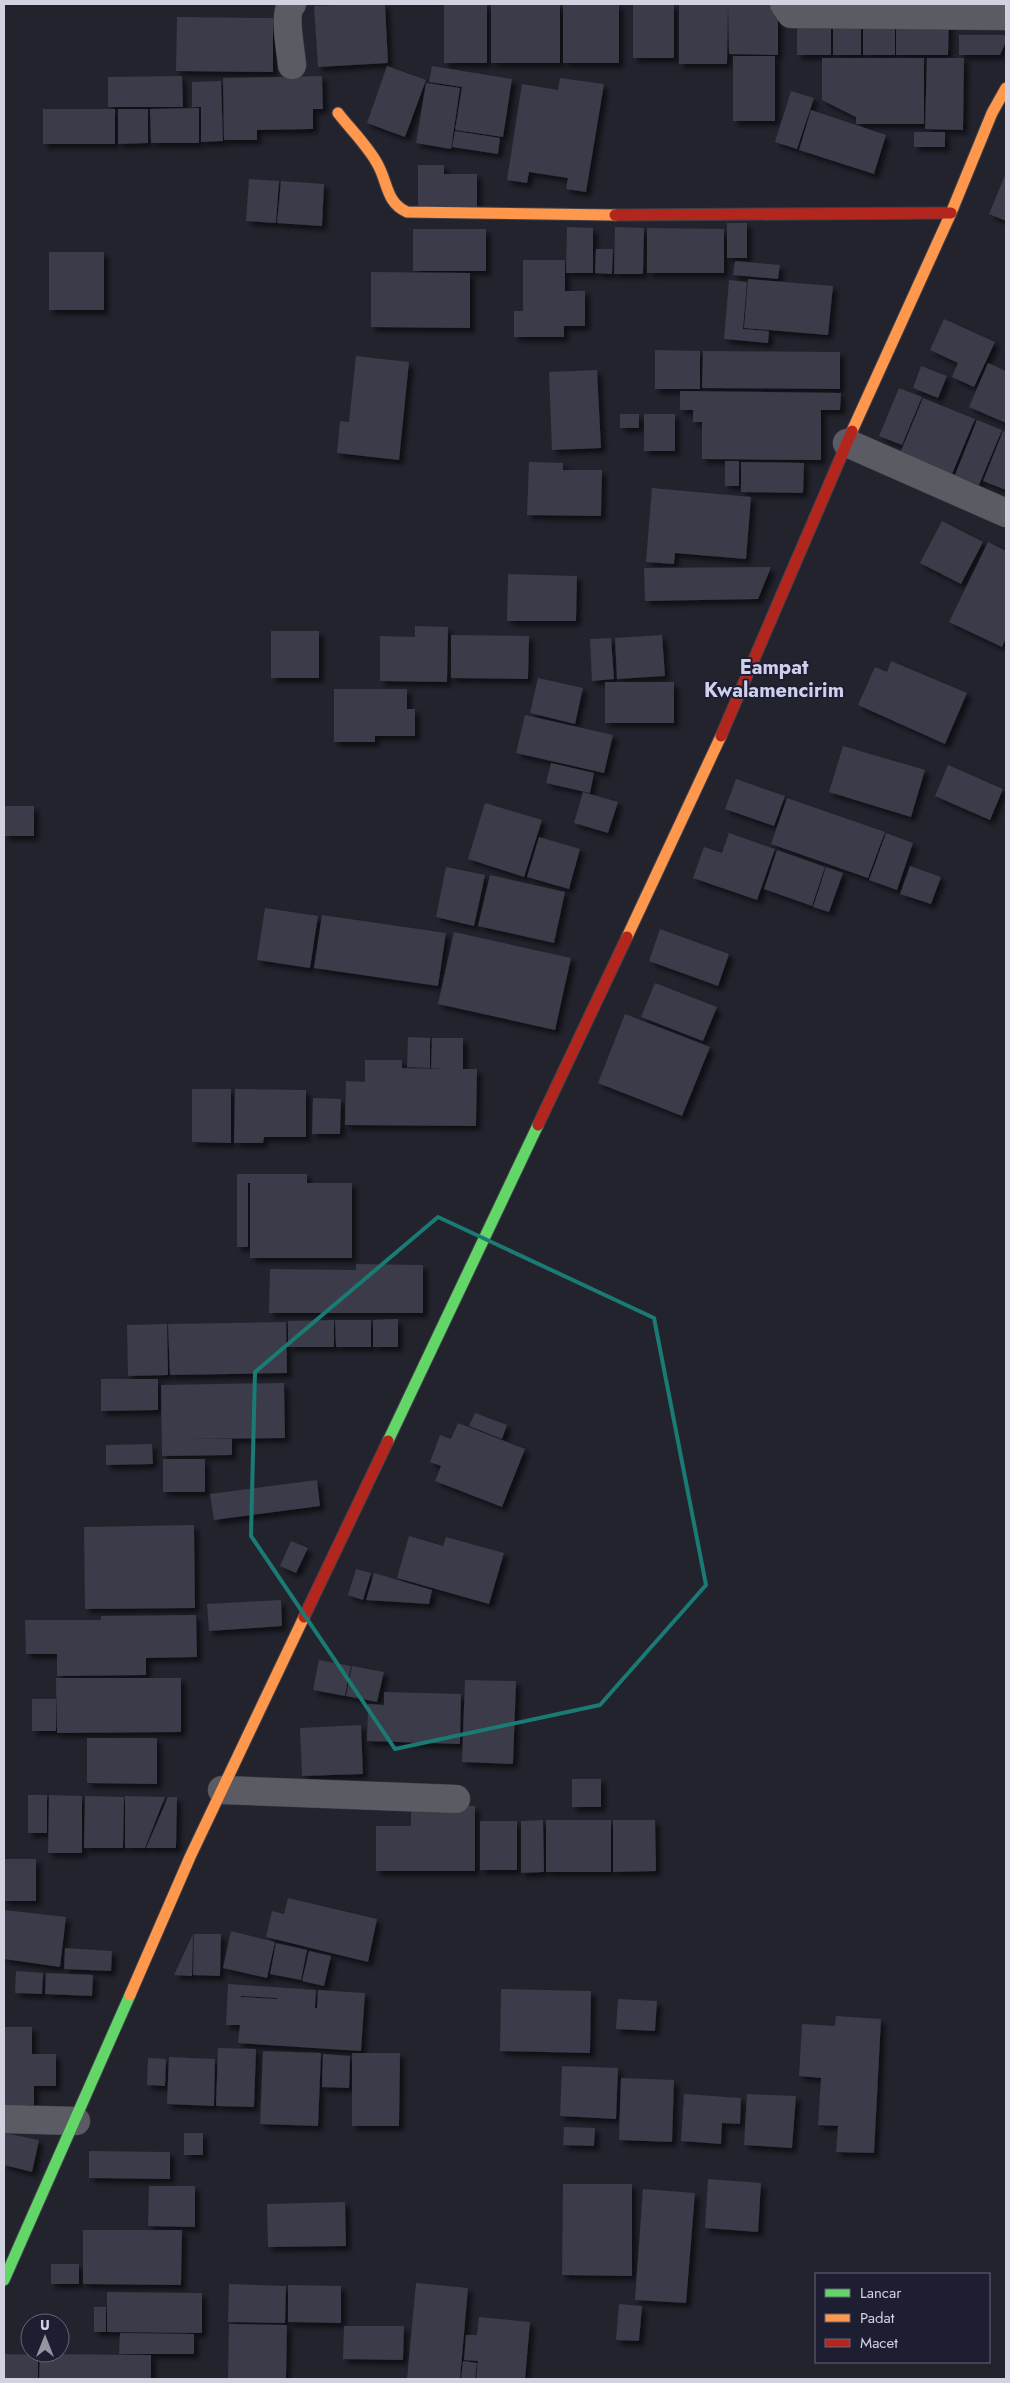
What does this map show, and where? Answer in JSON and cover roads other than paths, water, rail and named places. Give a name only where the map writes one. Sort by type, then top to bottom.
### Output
[{"type":"main road","points":[[4,2280],[76,2121],[190,1857],[706,769],[847,444],[951,213],[992,113],[1006,88]]},
{"type":"main road","points":[[338,114],[379,166],[391,200],[398,208],[407,212],[547,216],[951,213]]},
{"type":"street","points":[[292,4],[289,7],[288,19],[292,65]]},
{"type":"street","points":[[784,4],[791,14],[1006,16]]},
{"type":"street","points":[[847,444],[1006,513]]},
{"type":"street","points":[[222,1790],[456,1799]]},
{"type":"street","points":[[4,2119],[76,2121]]},
{"type":"district","name":"Eampat Kwalamencirim","points":[[774,678]]}]
